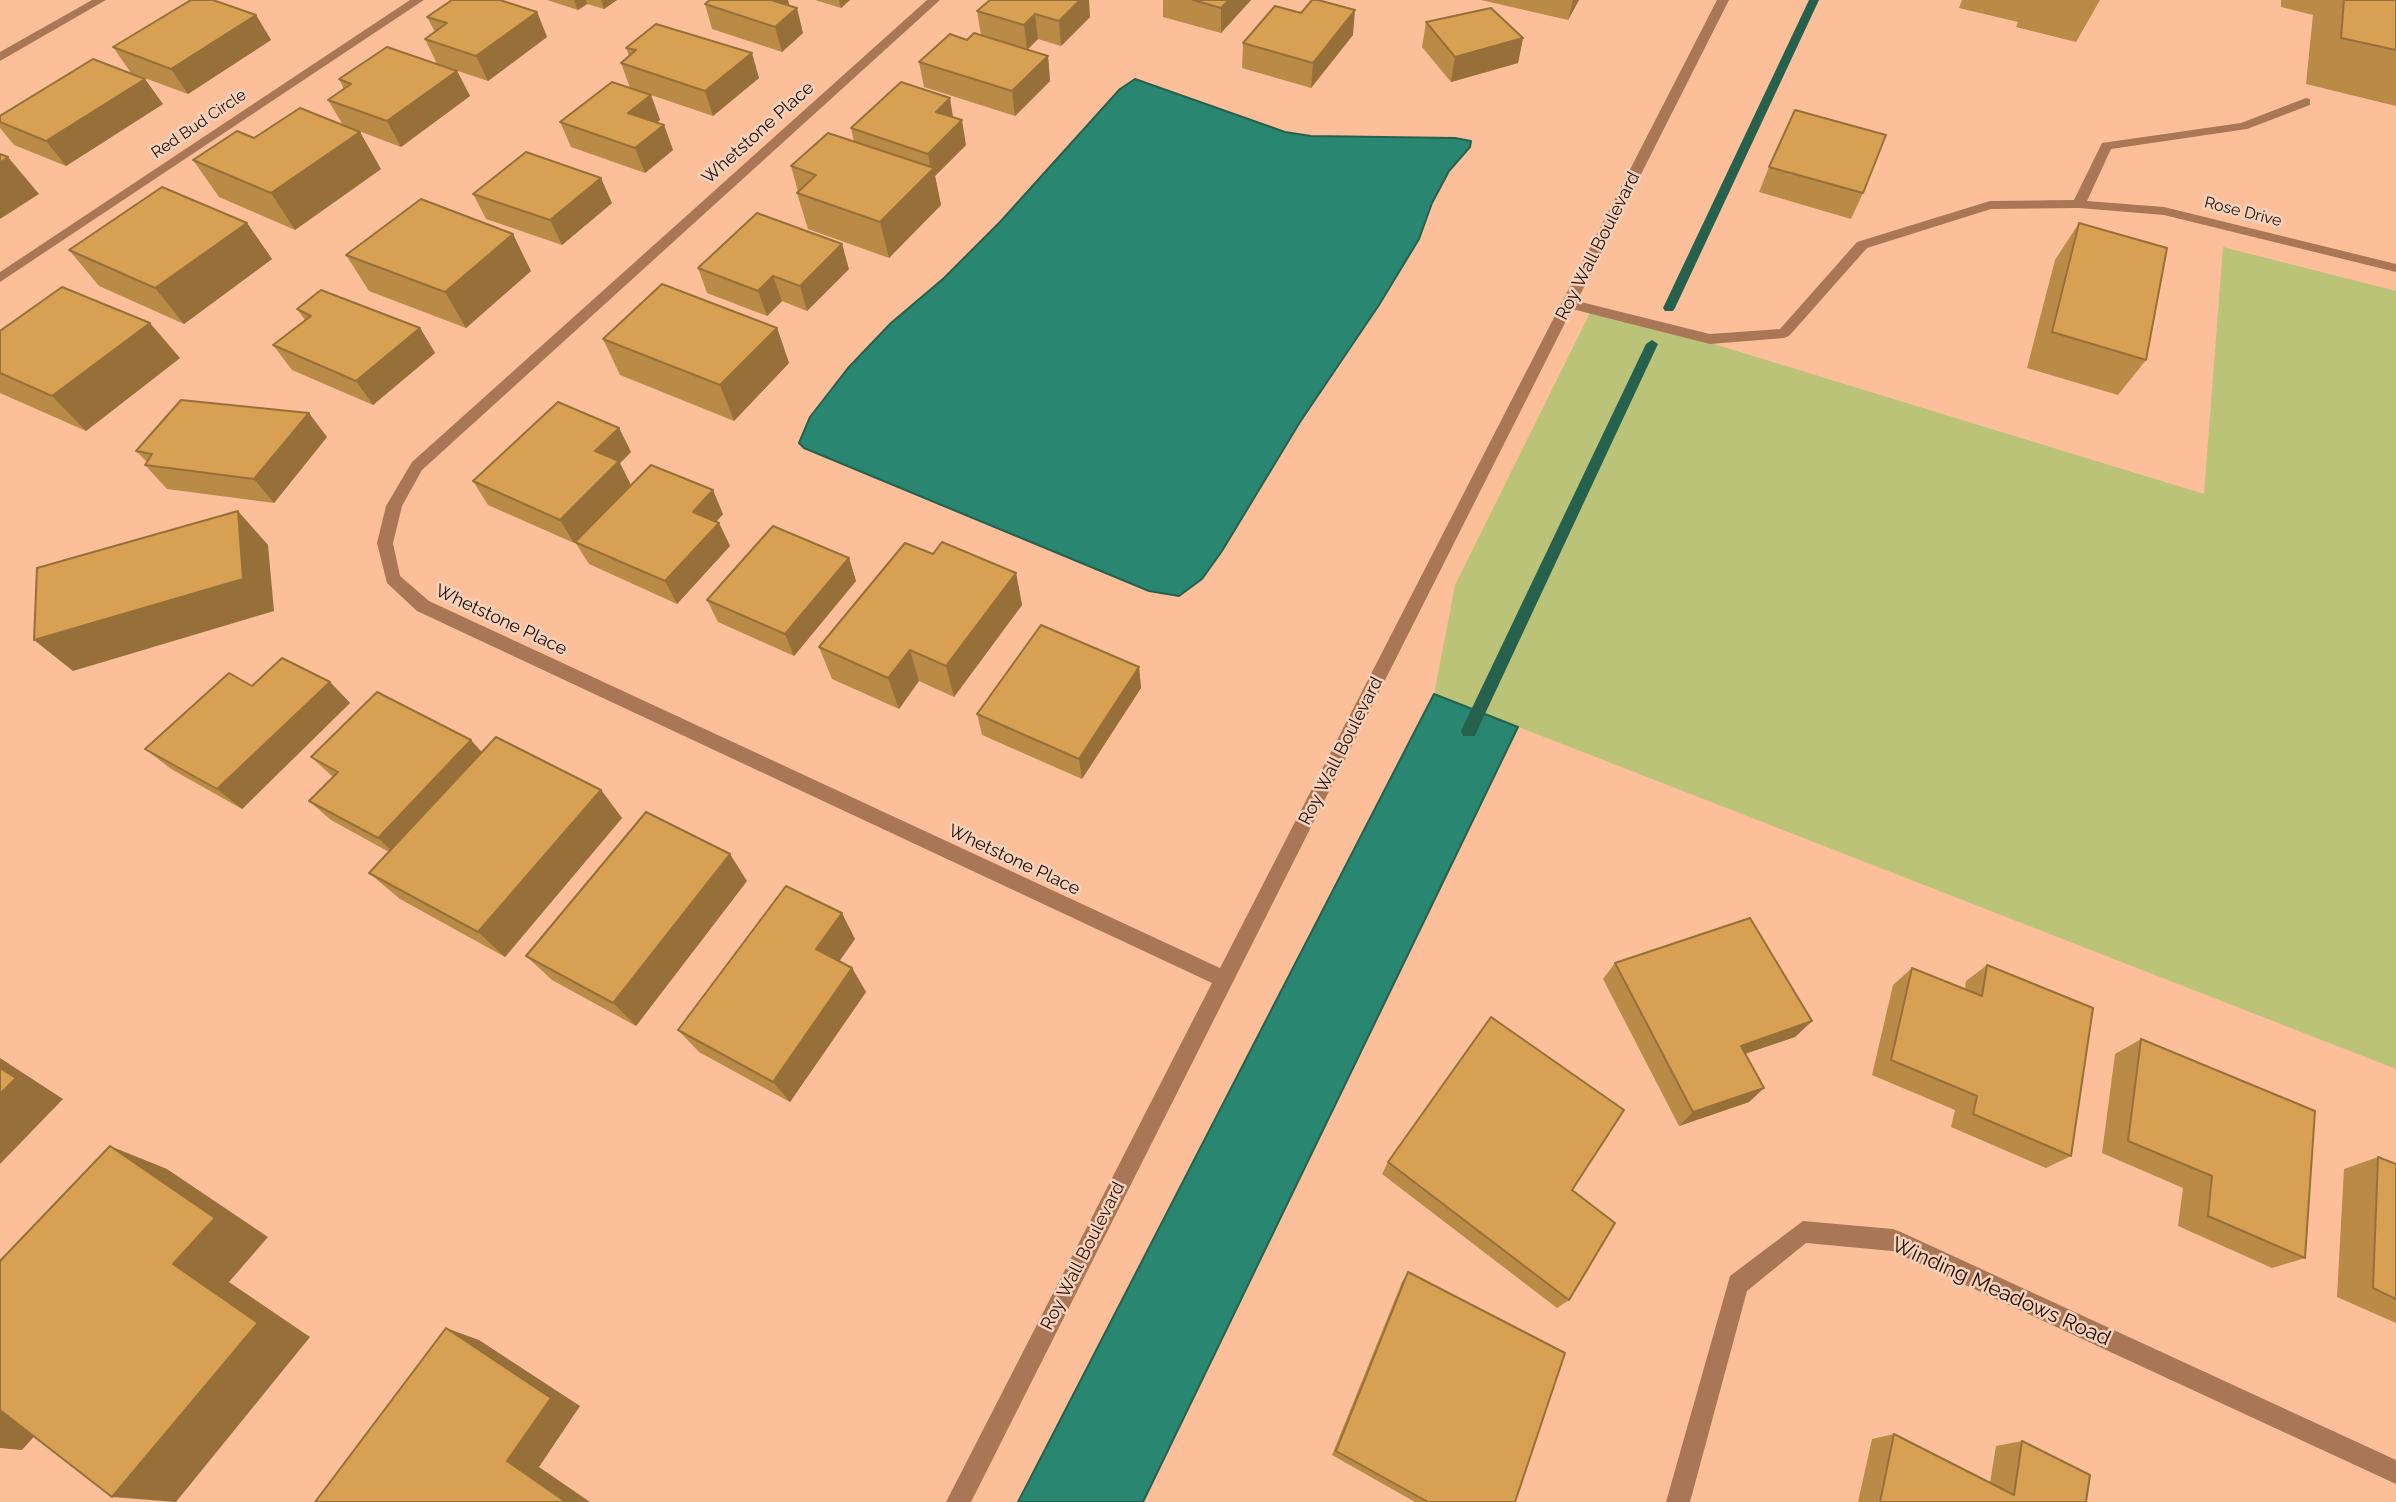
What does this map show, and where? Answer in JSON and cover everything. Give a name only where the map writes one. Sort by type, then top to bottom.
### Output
[{"type":"street","points":[[0,57],[100,0]]},
{"type":"street","name":"Red Bud Circle","points":[[0,278],[418,0]]},
{"type":"street","name":"Whetstone Place","points":[[934,0],[417,466],[394,506],[385,543],[393,579],[423,606],[1224,979]]},
{"type":"street","name":"Roy Wall Boulevard","points":[[958,1502],[1723,0]]},
{"type":"street","points":[[2079,204],[2106,146],[2243,126],[2306,102]]},
{"type":"street","name":"Rose Drive","points":[[1569,304],[1710,339],[1784,333],[1862,245],[1990,205],[2079,204],[2164,211],[2396,268]]},
{"type":"street","name":"Winding Meadows Road","points":[[1678,1502],[1738,1284],[1803,1232],[1894,1240],[2396,1472]]},
{"type":"green space","points":[[2223,247],[2396,291],[2396,1069],[1434,694],[1455,585],[1593,307],[2204,494]]},
{"type":"water","points":[[1135,79],[1285,132],[1311,136],[1455,138],[1471,141],[1470,147],[1449,171],[1432,203],[1419,239],[1379,305],[1300,422],[1222,551],[1202,579],[1179,596],[1149,591],[804,448],[799,443],[810,417],[848,368],[891,323],[944,278],[1000,222],[1120,89]]},
{"type":"water","points":[[1434,694],[1518,727],[1143,1502],[1018,1502]]},
{"type":"building","points":[[191,0],[213,0],[256,15],[171,69],[113,47]]},
{"type":"building","points":[[452,0],[500,0],[537,12],[476,56],[425,39],[447,23],[427,17]]},
{"type":"building","points":[[710,0],[771,0],[797,8],[775,27],[705,4]]},
{"type":"building","points":[[990,0],[1080,0],[1059,21],[1035,14],[1024,25],[977,11]]},
{"type":"building","points":[[1193,0],[1229,0],[1221,8]]},
{"type":"building","points":[[1312,0],[1355,10],[1313,63],[1243,43],[1275,6],[1301,13]]},
{"type":"building","points":[[2344,0],[2396,0],[2396,50],[2341,38]]},
{"type":"building","points":[[1491,8],[1523,38],[1455,57],[1426,22]]},
{"type":"building","points":[[656,24],[752,53],[705,91],[621,63],[636,50],[626,48]]},
{"type":"building","points":[[974,33],[1048,56],[1012,91],[919,62],[950,34],[967,40]]},
{"type":"building","points":[[387,47],[457,71],[387,121],[328,100],[351,84],[339,79]]},
{"type":"building","points":[[93,59],[145,79],[46,141],[0,122],[0,116]]},
{"type":"building","points":[[612,82],[651,95],[628,113],[664,125],[635,148],[560,122]]},
{"type":"building","points":[[901,82],[950,98],[936,112],[962,120],[928,154],[851,128]]},
{"type":"building","points":[[300,108],[360,132],[271,193],[193,160],[237,131],[254,138]]},
{"type":"building","points":[[1795,110],[1886,135],[1863,193],[1769,167]]},
{"type":"building","points":[[828,133],[934,168],[880,222],[797,193],[816,175],[791,166]]},
{"type":"building","points":[[526,152],[601,178],[550,220],[473,194]]},
{"type":"building","points":[[0,154],[8,157],[0,163]]},
{"type":"building","points":[[162,187],[247,223],[155,288],[69,250]]},
{"type":"building","points":[[421,199],[513,234],[445,292],[346,255]]},
{"type":"building","points":[[757,213],[842,244],[800,286],[773,276],[758,291],[698,268]]},
{"type":"building","points":[[2079,223],[2167,248],[2146,360],[2052,332]]},
{"type":"building","points":[[662,284],[777,328],[720,385],[603,339]]},
{"type":"building","points":[[62,287],[150,323],[52,396],[0,373],[0,331]]},
{"type":"building","points":[[321,290],[420,328],[356,381],[273,345],[311,316],[297,309]]},
{"type":"building","points":[[181,400],[309,413],[254,479],[145,465],[152,454],[136,451]]},
{"type":"building","points":[[558,402],[619,428],[595,451],[619,461],[560,520],[473,481]]},
{"type":"building","points":[[651,465],[713,490],[693,512],[719,523],[665,581],[575,542]]},
{"type":"building","points":[[238,511],[243,579],[34,640],[37,568]]},
{"type":"building","points":[[773,526],[849,558],[785,634],[707,600]]},
{"type":"building","points":[[942,542],[1016,573],[946,666],[910,650],[888,678],[819,647],[905,543],[933,554]]},
{"type":"building","points":[[1041,625],[1139,667],[1079,759],[977,714]]},
{"type":"building","points":[[282,658],[330,682],[217,789],[145,749],[229,673],[252,686]]},
{"type":"building","points":[[377,692],[471,740],[378,838],[309,801],[338,772],[311,757]]},
{"type":"building","points":[[496,737],[601,790],[478,932],[369,873]]},
{"type":"building","points":[[646,812],[730,854],[613,1003],[526,956]]},
{"type":"building","points":[[786,886],[842,913],[816,949],[852,968],[773,1082],[678,1030]]},
{"type":"building","points":[[1750,918],[1812,1021],[1741,1046],[1764,1088],[1693,1112],[1615,963]]},
{"type":"building","points":[[1987,965],[2093,1008],[2071,1156],[1973,1114],[1977,1096],[1891,1060],[1912,968],[1982,996]]},
{"type":"building","points":[[1491,1017],[1624,1110],[1572,1190],[1615,1223],[1569,1300],[1388,1162]]},
{"type":"building","points":[[2141,1039],[2315,1111],[2305,1258],[2208,1216],[2212,1176],[2128,1141]]},
{"type":"building","points":[[0,1068],[16,1078],[0,1094]]},
{"type":"building","points":[[110,1146],[215,1218],[173,1264],[258,1323],[112,1497],[0,1410],[0,1261]]},
{"type":"building","points":[[2378,1157],[2396,1164],[2396,1299],[2373,1288]]},
{"type":"building","points":[[1408,1272],[1565,1353],[1515,1502],[1428,1502],[1336,1451]]},
{"type":"building","points":[[446,1328],[551,1398],[507,1461],[566,1502],[315,1502]]},
{"type":"building","points":[[1894,1434],[2014,1495],[2022,1441],[2090,1475],[2086,1502],[1880,1502]]},
{"type":"waterway","points":[[1669,308],[1814,0]]},
{"type":"waterway","points":[[1469,731],[1652,344]]}]
